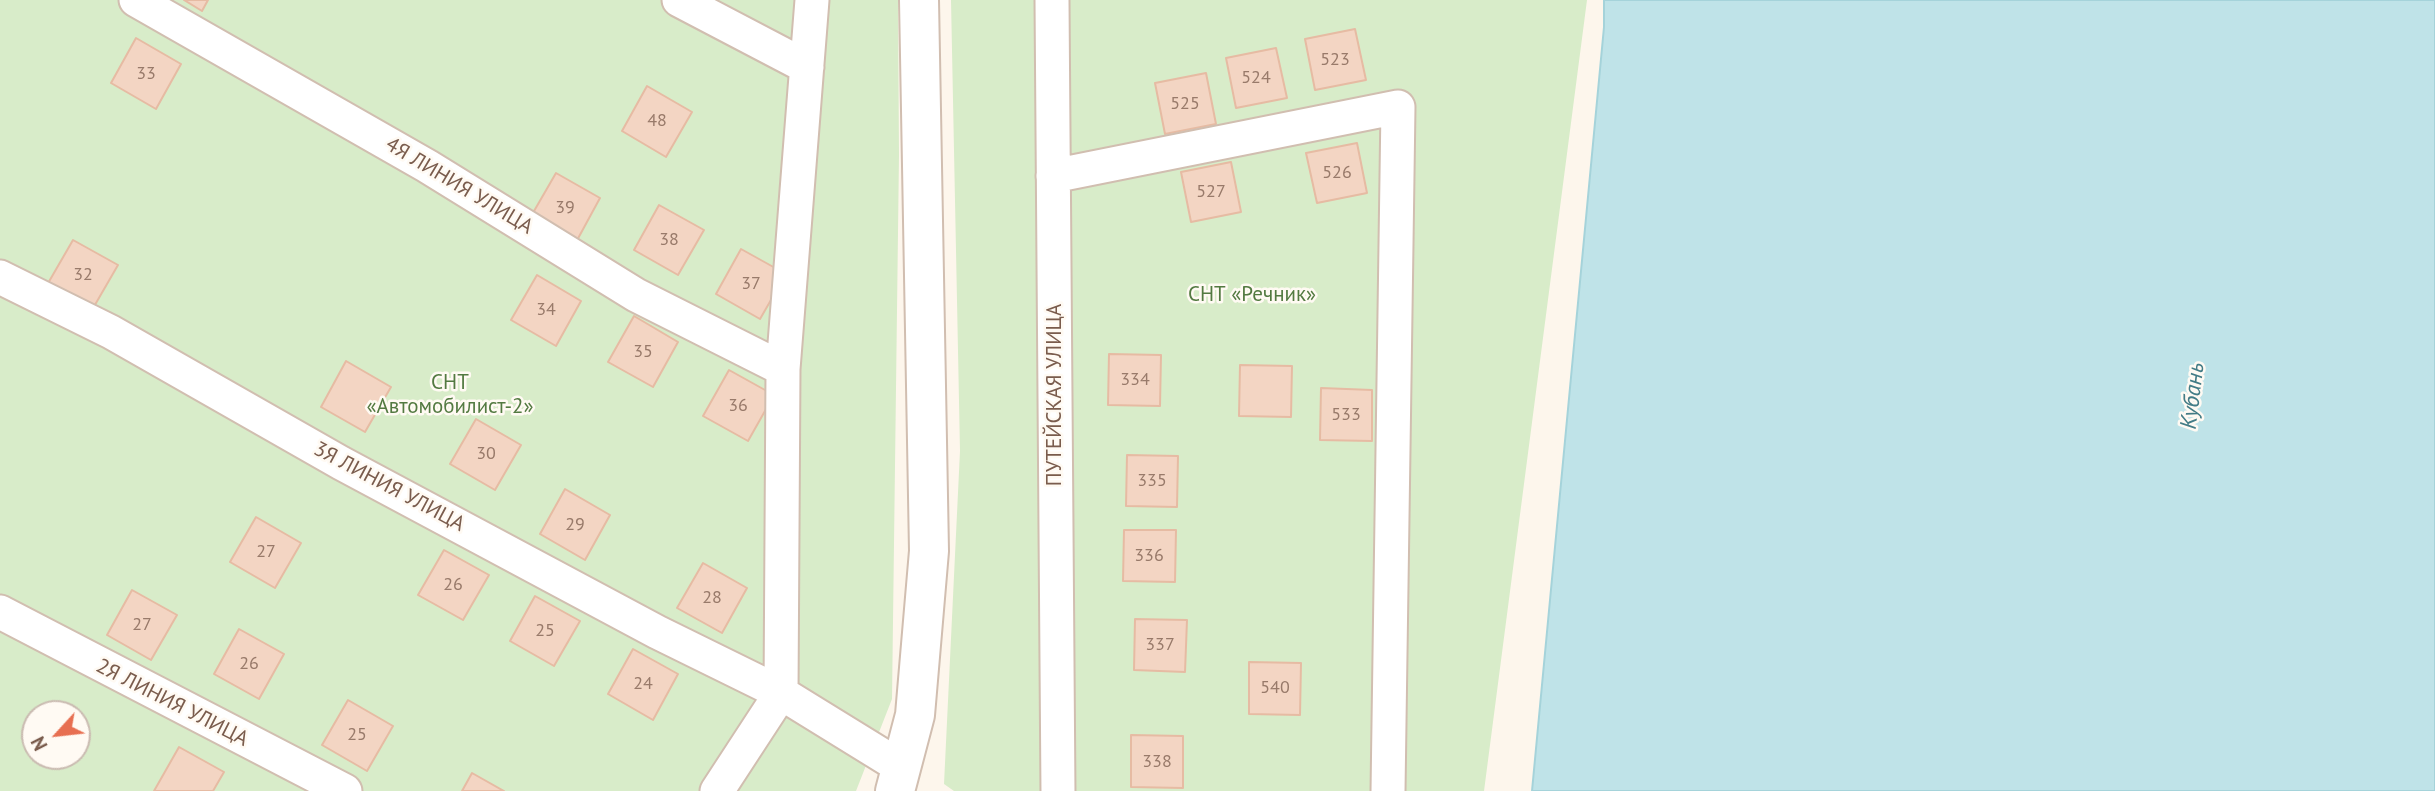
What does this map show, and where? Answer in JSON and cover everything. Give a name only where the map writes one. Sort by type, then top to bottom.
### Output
[{"type":"street","name":"4Я ЛИНИЯ УЛИЦА","points":[[136,0],[427,166],[636,295],[783,369]]},
{"type":"street","points":[[678,0],[807,67]]},
{"type":"street","points":[[717,791],[781,693],[783,369],[813,0]]},
{"type":"street","points":[[898,779],[915,715],[929,551],[919,0]]},
{"type":"street","name":"ПУТЕЙСКАЯ УЛИЦА","points":[[1052,0],[1058,791]]},
{"type":"street","points":[[1054,176],[1398,107],[1388,791]]},
{"type":"street","name":"3Я ЛИНИЯ УЛИЦА","points":[[0,276],[111,332],[341,463],[657,632],[781,693],[898,779]]},
{"type":"street","name":"2Я ЛИНИЯ УЛИЦА","points":[[0,612],[345,791]]},
{"type":"green space","name":"СНТ «Автомобилист-2»","points":[[0,0],[898,0],[899,155],[892,699],[856,791],[0,791]]},
{"type":"green space","name":"СНТ «Речник»","points":[[951,0],[1587,0],[1484,791],[954,791],[944,784],[960,451]]},
{"type":"water","name":"Кубань","points":[[1604,0],[2435,0],[2435,791],[1532,791],[1604,27]]},
{"type":"building","points":[[184,0],[208,0],[202,11]]},
{"type":"building","points":[[1355,29],[1366,80],[1315,90],[1305,39]]},
{"type":"building","points":[[136,38],[181,64],[156,109],[111,83]]},
{"type":"building","points":[[1276,48],[1287,98],[1236,108],[1226,58]]},
{"type":"building","points":[[1206,73],[1216,124],[1165,134],[1155,83]]},
{"type":"building","points":[[647,86],[692,112],[666,157],[622,131]]},
{"type":"building","points":[[1357,143],[1367,193],[1317,203],[1306,153]]},
{"type":"building","points":[[1231,162],[1241,212],[1191,222],[1181,172]]},
{"type":"building","points":[[556,173],[600,198],[575,244],[530,218]]},
{"type":"building","points":[[659,205],[704,230],[678,275],[634,250]]},
{"type":"building","points":[[73,240],[118,265],[92,310],[47,285]]},
{"type":"building","points":[[741,249],[786,274],[760,319],[716,294]]},
{"type":"building","points":[[537,275],[581,301],[556,346],[511,320]]},
{"type":"building","points":[[634,316],[678,342],[653,387],[608,362]]},
{"type":"building","points":[[1109,354],[1161,355],[1160,406],[1108,405]]},
{"type":"building","points":[[346,361],[391,387],[365,432],[321,407]]},
{"type":"building","points":[[1240,365],[1292,366],[1291,417],[1239,416]]},
{"type":"building","points":[[729,370],[774,395],[748,441],[703,416]]},
{"type":"building","points":[[1321,388],[1372,390],[1372,441],[1320,440]]},
{"type":"building","points":[[476,419],[521,445],[495,490],[450,464]]},
{"type":"building","points":[[1127,455],[1178,456],[1177,507],[1126,506]]},
{"type":"building","points":[[565,489],[610,515],[585,560],[540,534]]},
{"type":"building","points":[[256,517],[301,543],[275,588],[230,562]]},
{"type":"building","points":[[1124,530],[1176,530],[1175,582],[1123,581]]},
{"type":"building","points":[[444,550],[489,575],[463,620],[418,595]]},
{"type":"building","points":[[703,563],[747,588],[722,633],[677,608]]},
{"type":"building","points":[[132,590],[177,615],[151,660],[107,635]]},
{"type":"building","points":[[535,596],[580,621],[554,666],[510,641]]},
{"type":"building","points":[[1135,619],[1187,620],[1185,672],[1134,670]]},
{"type":"building","points":[[239,629],[284,654],[259,699],[214,674]]},
{"type":"building","points":[[633,649],[678,674],[653,720],[608,694]]},
{"type":"building","points":[[1249,662],[1301,663],[1300,715],[1249,714]]},
{"type":"building","points":[[348,700],[393,726],[367,771],[322,745]]},
{"type":"building","points":[[1131,735],[1183,736],[1183,788],[1131,787]]},
{"type":"building","points":[[179,747],[224,772],[213,791],[154,791]]},
{"type":"building","points":[[472,773],[504,791],[462,791]]}]
